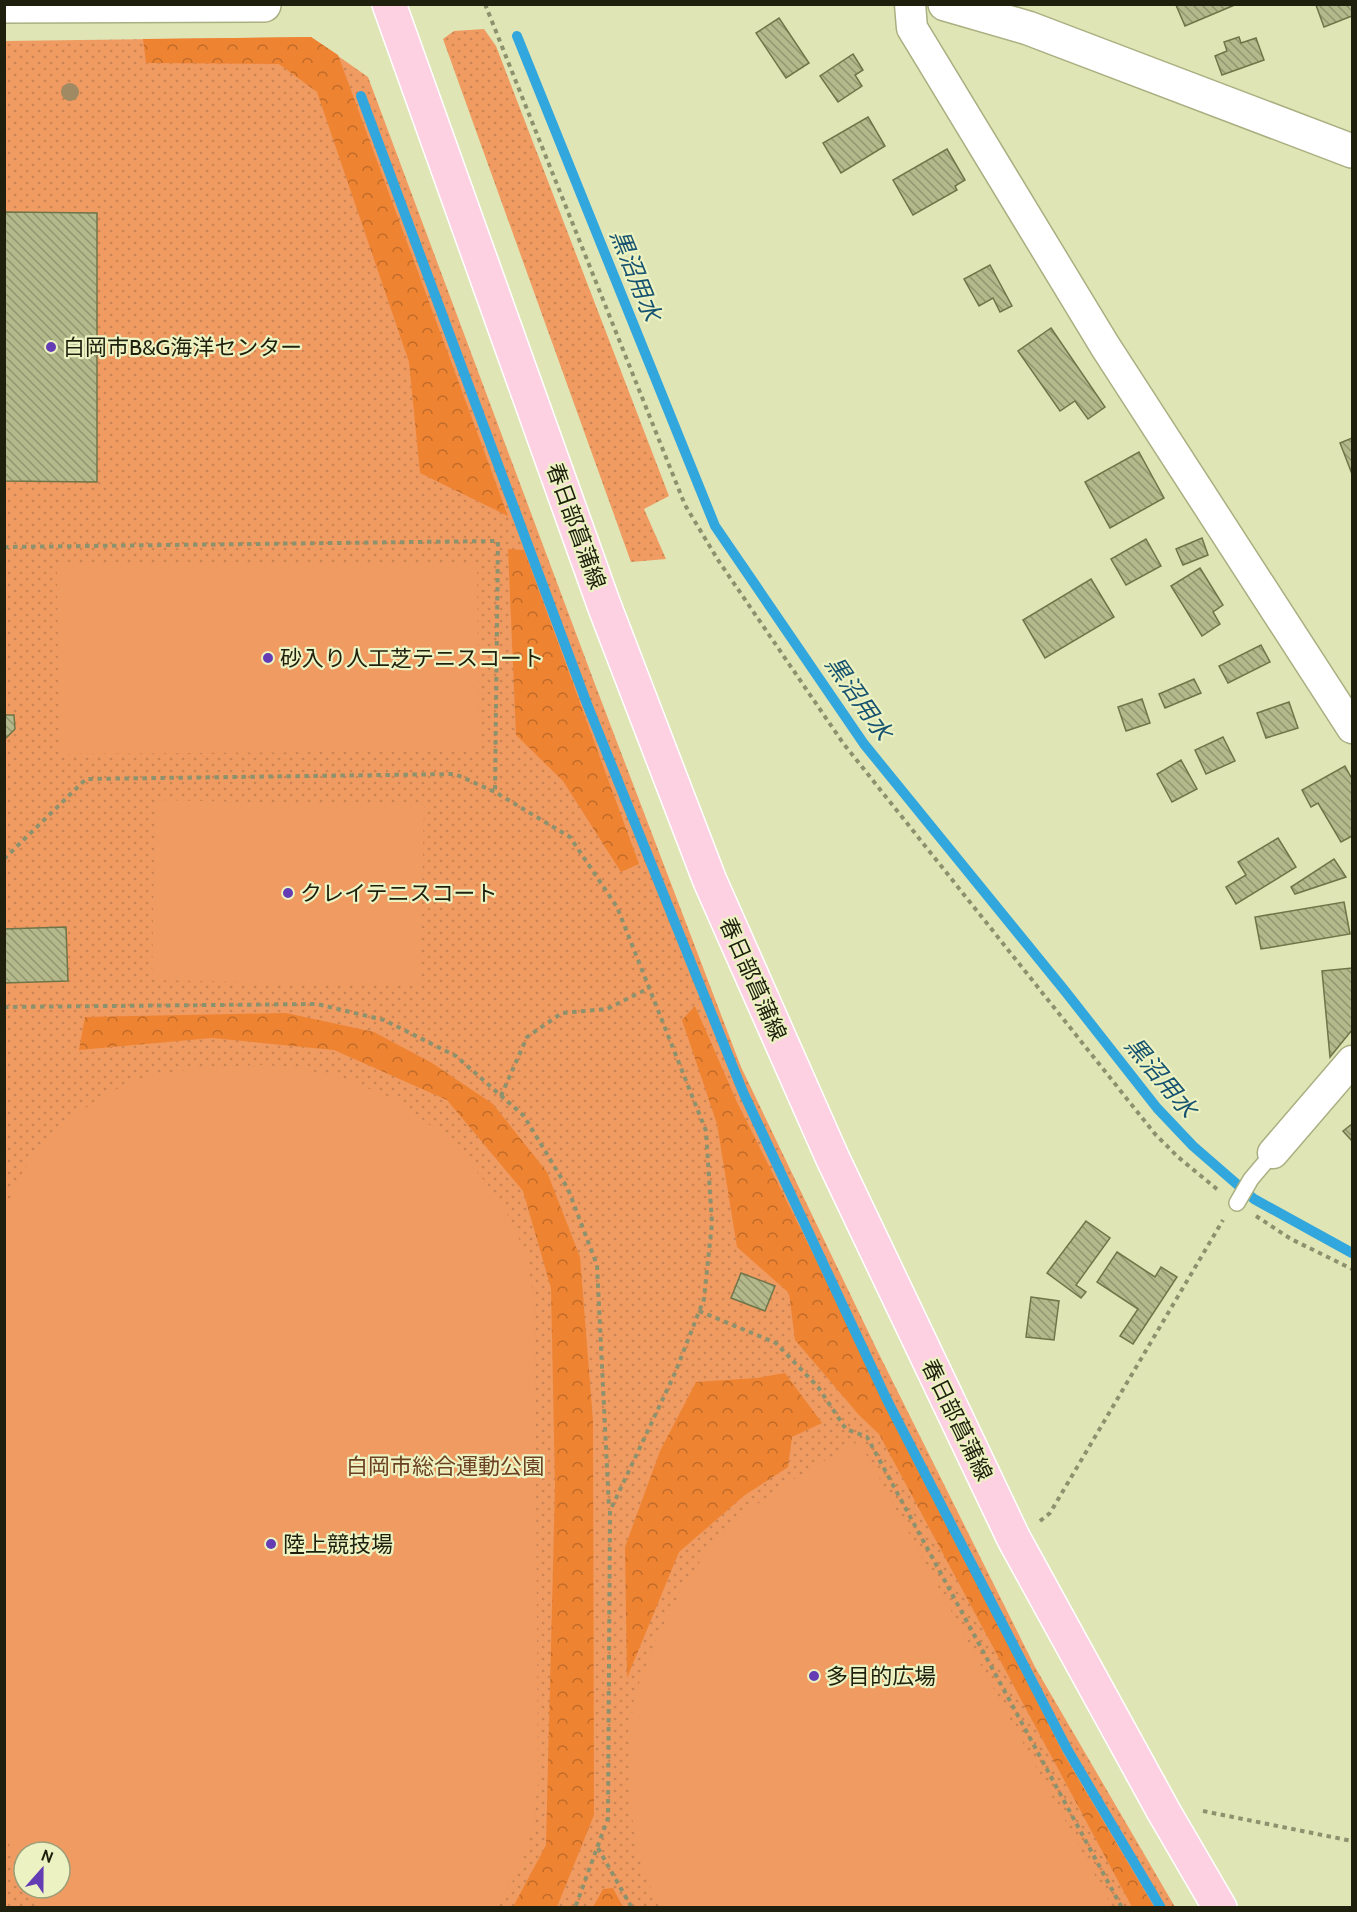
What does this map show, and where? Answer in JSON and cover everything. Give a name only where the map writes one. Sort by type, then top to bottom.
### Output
[{"type":"main road","name":"春日部菖蒲線","points":[[389,4],[604,605],[710,881],[833,1159],[1014,1539],[1164,1812],[1220,1908]]},
{"type":"street","points":[[910,4],[912,28],[1105,346],[1353,728]]},
{"type":"street","points":[[945,4],[1028,28],[1353,151]]},
{"type":"street","points":[[4,6],[264,5]]},
{"type":"street","points":[[1273,1153],[1353,1061]]},
{"type":"lane","points":[[1239,1200],[1251,1179],[1273,1153]]},
{"type":"path","points":[[485,4],[685,505],[718,560],[843,743],[1138,1114],[1178,1157],[1211,1185],[1239,1200],[1291,1239],[1353,1269]]},
{"type":"path","points":[[4,547],[498,541],[495,792]]},
{"type":"path","points":[[4,859],[86,779],[455,774],[495,792],[570,837],[617,907],[706,1131],[712,1223],[704,1299],[675,1373],[610,1510]]},
{"type":"path","points":[[501,1096],[527,1037],[562,1013],[607,1009],[649,988]]},
{"type":"path","points":[[4,1007],[317,1004],[384,1020],[456,1056],[524,1116],[568,1189],[597,1265],[610,1510],[609,1818],[575,1908]]},
{"type":"path","points":[[1036,1524],[1050,1513],[1225,1217],[1239,1200]]},
{"type":"path","points":[[699,1311],[776,1343],[818,1387],[846,1429],[867,1437],[1122,1908]]},
{"type":"path","points":[[1164,1812],[1190,1808],[1353,1841]]},
{"type":"path","points":[[598,1848],[632,1908]]},
{"type":"green space","points":[[484,29],[496,46],[669,496],[644,509],[666,559],[631,562],[443,39],[454,31]]},
{"type":"green space","name":"白岡市総合運動公園","points":[[311,37],[368,77],[741,1067],[877,1350],[1035,1667],[1175,1907],[5,1907],[4,41]]},
{"type":"green space","points":[[311,37],[338,55],[508,516],[420,473],[409,362],[317,92],[279,64],[146,63],[143,39]]},
{"type":"green space","points":[[508,549],[524,550],[639,864],[621,872],[563,781],[516,735]]},
{"type":"green space","name":"砂入り人工芝テニスコート","points":[[477,563],[479,751],[59,754],[57,565]]},
{"type":"green space","name":"クレイテニスコート","points":[[155,800],[424,806],[420,986],[152,980]]},
{"type":"green space","points":[[695,1006],[737,1102],[1064,1755],[1154,1907],[1132,1907],[879,1434],[859,1415],[795,1340],[789,1293],[737,1247],[717,1124],[682,1020]]},
{"type":"green space","points":[[286,1013],[374,1032],[432,1063],[493,1104],[547,1172],[580,1257],[593,1421],[594,1815],[557,1907],[513,1907],[546,1845],[555,1486],[551,1288],[523,1191],[447,1100],[334,1050],[212,1038],[79,1050],[85,1017]]},
{"type":"green space","name":"陸上競技場","points":[[261,1065],[293,1067],[339,1077],[397,1100],[453,1143],[501,1201],[526,1254],[535,1305],[538,1783],[533,1827],[518,1873],[495,1907],[39,1907],[35,1900],[72,1900],[72,1840],[12,1840],[12,1852],[11,1850],[4,1827],[5,1214],[22,1173],[36,1154],[72,1119],[92,1104],[135,1081],[169,1072],[208,1067]]},
{"type":"green space","points":[[785,1373],[822,1423],[792,1437],[788,1467],[745,1495],[679,1552],[627,1678],[625,1547],[660,1451],[696,1382],[757,1378]]},
{"type":"green space","name":"多目的広場","points":[[859,1441],[1112,1907],[659,1907],[643,1871],[634,1830],[630,1736],[637,1688],[661,1630],[693,1572],[719,1538],[734,1523],[778,1489]]},
{"type":"green space","points":[[613,1888],[623,1907],[593,1907],[603,1889]]},
{"type":"building","points":[[1176,4],[1237,4],[1185,26]]},
{"type":"building","points":[[1352,4],[1352,16],[1324,27],[1316,5]]},
{"type":"building","points":[[779,18],[809,63],[786,78],[756,33]]},
{"type":"building","points":[[1239,37],[1241,43],[1256,38],[1264,60],[1222,75],[1215,56],[1227,51],[1224,42]]},
{"type":"building","points":[[853,54],[863,70],[855,75],[862,86],[838,102],[820,76]]},
{"type":"building","points":[[868,117],[885,146],[841,173],[823,143]]},
{"type":"building","points":[[947,149],[965,180],[955,186],[957,190],[913,215],[893,180]]},
{"type":"building","name":"白岡市B&G海洋センター","points":[[4,212],[97,213],[97,482],[4,481]]},
{"type":"building","points":[[990,265],[1012,306],[1000,312],[993,298],[979,306],[964,279]]},
{"type":"building","points":[[1051,328],[1105,407],[1088,419],[1075,401],[1060,411],[1018,351]]},
{"type":"building","points":[[1352,438],[1352,474],[1340,443]]},
{"type":"building","points":[[1139,452],[1164,498],[1110,528],[1085,482]]},
{"type":"building","points":[[1202,538],[1208,555],[1183,565],[1176,549]]},
{"type":"building","points":[[1146,539],[1161,566],[1126,585],[1111,559]]},
{"type":"building","points":[[1200,568],[1223,605],[1213,612],[1220,624],[1202,636],[1171,586]]},
{"type":"building","points":[[1091,579],[1114,617],[1045,658],[1023,620]]},
{"type":"building","points":[[1261,645],[1270,662],[1228,683],[1219,666]]},
{"type":"building","points":[[1194,679],[1201,693],[1165,708],[1159,694]]},
{"type":"building","points":[[1142,699],[1150,723],[1126,731],[1118,707]]},
{"type":"building","points":[[1289,702],[1298,728],[1266,738],[1257,713]]},
{"type":"building","points":[[4,715],[14,715],[15,729],[4,740]]},
{"type":"building","points":[[1223,737],[1235,761],[1206,774],[1195,750]]},
{"type":"building","points":[[1181,760],[1197,789],[1172,802],[1157,774]]},
{"type":"building","points":[[1345,766],[1352,779],[1352,836],[1341,842],[1318,803],[1311,807],[1302,790]]},
{"type":"building","points":[[1278,838],[1296,867],[1236,904],[1226,887],[1246,875],[1238,862]]},
{"type":"building","points":[[1334,859],[1346,877],[1295,894],[1291,887]]},
{"type":"building","points":[[1344,902],[1350,934],[1261,949],[1255,917]]},
{"type":"building","points":[[66,927],[68,981],[4,983],[4,929]]},
{"type":"building","points":[[1352,968],[1352,1030],[1330,1057],[1322,971]]},
{"type":"building","points":[[1352,1124],[1352,1141],[1343,1131]]},
{"type":"building","points":[[1086,1221],[1110,1238],[1076,1285],[1086,1292],[1081,1298],[1047,1273]]},
{"type":"building","points":[[1117,1252],[1155,1277],[1161,1267],[1177,1277],[1133,1344],[1120,1336],[1138,1309],[1097,1282]]},
{"type":"building","points":[[741,1273],[775,1286],[765,1311],[731,1298]]},
{"type":"building","points":[[1031,1297],[1059,1301],[1054,1340],[1026,1337]]},
{"type":"waterway","name":"黒沼用水","points":[[517,36],[715,526],[864,744],[1157,1108],[1193,1146],[1254,1199],[1352,1253]]},
{"type":"waterway","points":[[361,96],[587,704],[743,1092],[887,1400],[1067,1749],[1161,1908]]},
{"type":"place","name":"白岡市B&G海洋センター","points":[[51,347]]},
{"type":"place","name":"砂入り人工芝テニスコート","points":[[268,658]]},
{"type":"place","name":"クレイテニスコート","points":[[288,893]]},
{"type":"place","name":"陸上競技場","points":[[271,1544]]},
{"type":"place","name":"多目的広場","points":[[814,1676]]}]
